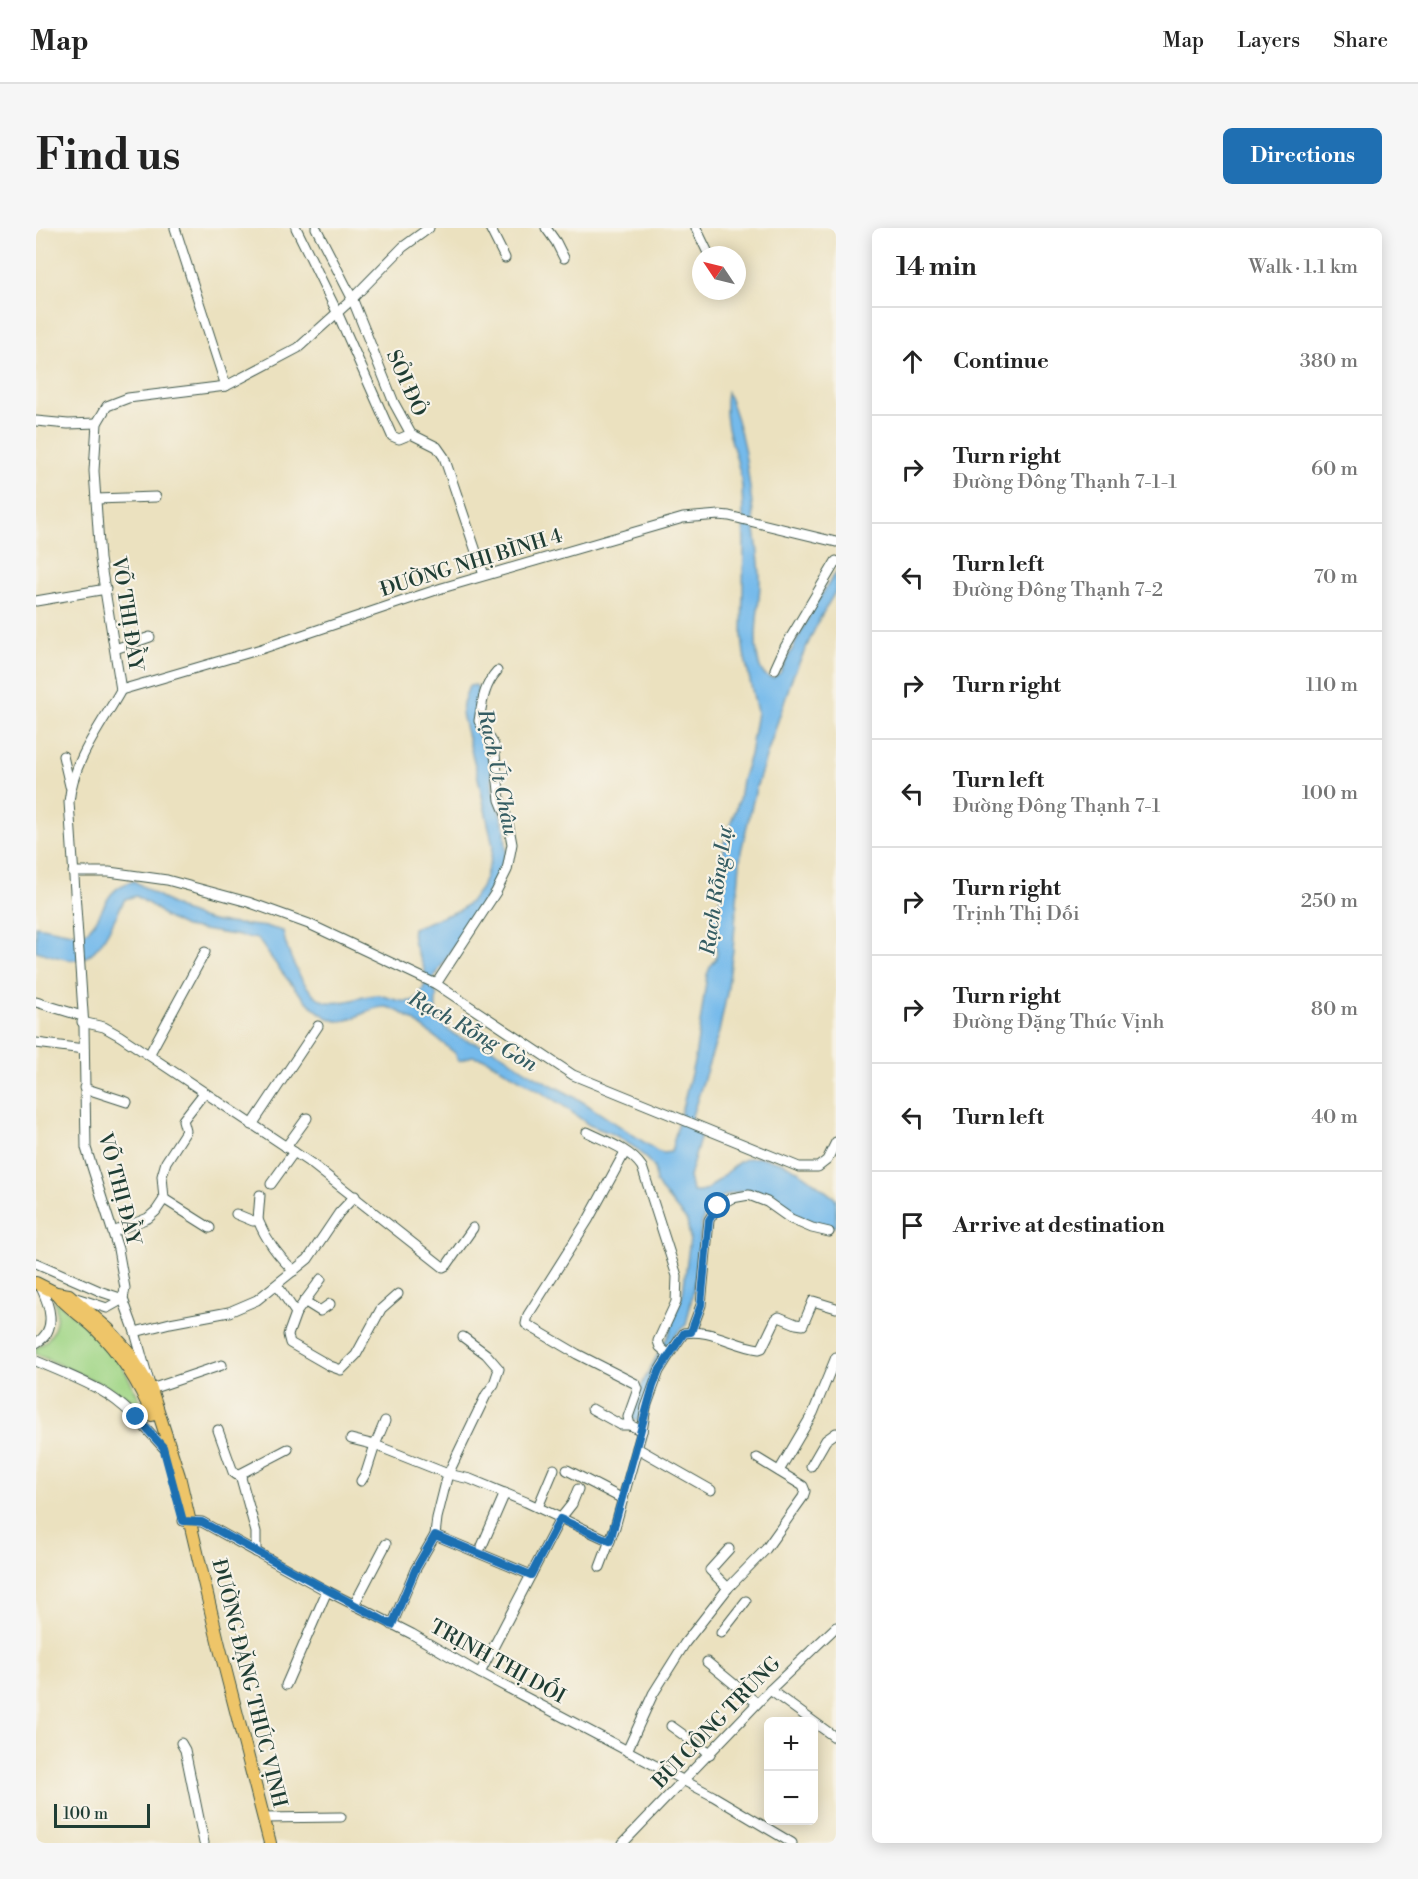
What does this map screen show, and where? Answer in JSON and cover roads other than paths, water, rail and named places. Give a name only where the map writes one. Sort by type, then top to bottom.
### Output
[{"type":"main road","name":"ĐƯỜNG ĐẶNG THÚC VỊNH","points":[[38,1284],[56,1293],[69,1295],[108,1329],[127,1350],[151,1389],[179,1476],[186,1521],[221,1678],[265,1843]]},
{"type":"main road","name":"ĐƯỜNG ĐẶNG THÚC VỊNH","points":[[56,1293],[109,1343],[129,1369],[148,1404],[186,1521],[270,1843]]},
{"type":"street","points":[[175,228],[226,386]]},
{"type":"street","points":[[296,228],[339,311],[392,436],[399,439],[411,434]]},
{"type":"street","name":"SỎI ĐỎ","points":[[316,228],[394,403],[411,434],[437,447],[444,457],[484,575]]},
{"type":"street","points":[[36,421],[68,424],[97,423],[107,406],[128,398],[226,386],[297,348],[339,311],[403,247],[429,228]]},
{"type":"street","points":[[490,228],[505,258]]},
{"type":"street","points":[[546,228],[564,258]]},
{"type":"street","points":[[696,228],[705,246]]},
{"type":"street","name":"VÕ THỊ ĐẦY","points":[[97,423],[94,471],[100,559],[121,690],[82,756],[70,786],[69,802],[84,1049],[86,1148],[113,1232],[125,1288],[123,1299],[151,1389]]},
{"type":"street","points":[[96,499],[156,496]]},
{"type":"street","name":"ĐƯỜNG NHỊ BÌNH 4","points":[[121,690],[261,649],[484,575],[683,518],[719,515],[836,542]]},
{"type":"street","points":[[775,669],[785,647],[836,561]]},
{"type":"street","points":[[36,601],[106,589]]},
{"type":"street","points":[[115,649],[150,637]]},
{"type":"street","points":[[431,982],[496,892],[507,870],[512,844],[507,817],[500,800],[494,745],[480,721],[483,699],[490,679],[497,671]]},
{"type":"street","points":[[63,756],[70,786]]},
{"type":"street","points":[[73,872],[109,872],[151,876],[248,902],[309,924],[431,982],[573,1075],[799,1167],[818,1167],[827,1160],[836,1142]]},
{"type":"street","points":[[149,1055],[205,952]]},
{"type":"street","points":[[36,1002],[104,1027],[149,1055],[355,1196],[443,1267],[447,1265],[473,1228]]},
{"type":"street","points":[[252,1125],[318,1026]]},
{"type":"street","points":[[36,1043],[84,1049]]},
{"type":"street","points":[[84,1088],[127,1102]]},
{"type":"street","points":[[113,1232],[148,1218],[164,1199],[162,1176],[166,1162],[186,1131],[183,1120],[204,1093]]},
{"type":"street","points":[[271,1184],[307,1118]]},
{"type":"street","points":[[587,1132],[625,1152],[636,1159],[642,1167],[678,1276],[676,1302],[658,1337],[665,1352]]},
{"type":"street","points":[[625,1152],[588,1220],[528,1315],[526,1324],[577,1354],[636,1384],[638,1389],[628,1417],[630,1425]]},
{"type":"street","points":[[260,1195],[258,1220],[264,1234],[281,1259],[294,1271]]},
{"type":"street","points":[[691,1332],[701,1305],[709,1220],[718,1206],[732,1198],[749,1195],[766,1202],[791,1219],[829,1232]]},
{"type":"street","points":[[135,1332],[230,1312],[257,1300],[308,1259],[339,1213],[355,1196]]},
{"type":"street","points":[[164,1199],[210,1228]]},
{"type":"street","points":[[236,1214],[253,1221],[258,1220]]},
{"type":"street","points":[[36,1263],[123,1299]]},
{"type":"street","points":[[321,1280],[296,1313],[288,1335],[290,1343],[341,1370],[356,1355],[381,1310],[398,1294]]},
{"type":"street","points":[[36,1343],[46,1335],[51,1315],[38,1284]]},
{"type":"street","points":[[277,1285],[296,1313]]},
{"type":"street","points":[[69,1295],[107,1308],[123,1299]]},
{"type":"street","points":[[600,1567],[623,1499],[642,1431],[642,1422],[665,1352],[684,1333],[691,1332],[713,1335],[736,1345],[759,1349],[762,1348],[779,1317],[802,1325],[813,1301],[836,1308]]},
{"type":"street","points":[[304,1302],[320,1311],[330,1304]]},
{"type":"street","points":[[392,1625],[415,1570],[435,1535],[448,1474],[486,1395],[494,1384],[499,1369],[486,1354],[463,1337]]},
{"type":"street","points":[[779,1471],[813,1413],[836,1357]]},
{"type":"street","points":[[36,1361],[101,1391],[116,1401],[136,1417],[163,1447]]},
{"type":"street","points":[[151,1389],[222,1365]]},
{"type":"street","points":[[592,1409],[621,1425],[630,1425],[642,1431]]},
{"type":"street","points":[[361,1481],[385,1420]]},
{"type":"street","points":[[218,1430],[233,1472],[241,1478]]},
{"type":"street","points":[[811,1466],[826,1440],[836,1433]]},
{"type":"street","points":[[351,1439],[375,1445],[448,1474],[470,1479],[538,1507],[610,1541]]},
{"type":"street","points":[[637,1448],[711,1491]]},
{"type":"street","points":[[256,1552],[256,1532],[241,1478],[242,1473],[288,1449]]},
{"type":"street","points":[[627,1751],[653,1694],[685,1643],[728,1588],[766,1549],[803,1497],[805,1491],[803,1486],[757,1458]]},
{"type":"street","points":[[538,1507],[554,1469]]},
{"type":"street","points":[[567,1470],[623,1499]]},
{"type":"street","points":[[480,1673],[578,1489]]},
{"type":"street","points":[[482,1546],[505,1493]]},
{"type":"street","name":"TRỊNH THỊ DỐI","points":[[186,1521],[202,1522],[684,1781],[792,1843]]},
{"type":"street","points":[[435,1535],[531,1575]]},
{"type":"street","points":[[354,1605],[386,1544]]},
{"type":"street","points":[[728,1588],[710,1570],[729,1549]]},
{"type":"street","points":[[286,1685],[327,1591]]},
{"type":"street","points":[[722,1633],[746,1601]]},
{"type":"street","name":"BÙI CÔNG TRỪNG","points":[[623,1843],[770,1690],[836,1627]]},
{"type":"street","points":[[707,1662],[757,1704]]},
{"type":"street","points":[[770,1690],[805,1717]]},
{"type":"street","points":[[671,1726],[710,1754]]},
{"type":"street","points":[[818,1727],[836,1738]]},
{"type":"street","points":[[181,1743],[185,1750],[204,1843]]},
{"type":"street","points":[[263,1818],[341,1817]]},
{"type":"water","points":[[727,392],[742,440],[748,471],[760,573],[756,646],[760,667],[765,675],[773,678],[780,673],[815,605],[836,572],[836,590],[792,678],[756,788],[741,851],[727,993],[719,1032],[689,1125],[701,1135],[689,1177],[692,1191],[704,1191],[744,1160],[765,1158],[778,1161],[804,1175],[836,1199],[836,1226],[832,1227],[799,1216],[754,1191],[730,1194],[718,1199],[710,1206],[704,1215],[697,1271],[686,1325],[670,1343],[652,1382],[640,1419],[635,1421],[632,1419],[634,1406],[644,1380],[669,1334],[683,1293],[690,1238],[687,1221],[656,1182],[654,1167],[637,1149],[615,1135],[589,1125],[561,1104],[486,1059],[472,1056],[459,1061],[455,1053],[412,1019],[393,1009],[380,1007],[348,1020],[331,1019],[308,1002],[296,989],[258,939],[185,927],[165,917],[136,896],[125,899],[106,936],[86,958],[67,959],[36,951],[36,926],[82,935],[96,921],[109,897],[123,885],[134,881],[183,911],[201,918],[283,931],[292,961],[304,983],[320,999],[334,1003],[378,995],[404,1001],[414,1000],[424,987],[426,978],[415,947],[413,928],[460,910],[472,900],[481,888],[490,863],[493,846],[462,714],[469,686],[476,685],[478,689],[475,721],[491,765],[493,791],[505,829],[506,853],[495,883],[433,979],[432,985],[437,996],[437,1016],[444,1026],[458,1037],[498,1051],[534,1076],[583,1102],[657,1151],[671,1152],[695,1058],[707,975],[716,959],[717,952],[712,925],[724,882],[724,843],[739,800],[757,712],[742,636],[744,545],[742,487],[726,418]]},
{"type":"water label","name":"Rạch Út Châu","points":[[498,772]]},
{"type":"water label","name":"Rạch Rỗng Lự","points":[[716,891]]},
{"type":"water label","name":"Rạch Rỗng Gòn","points":[[473,1031]]}]
